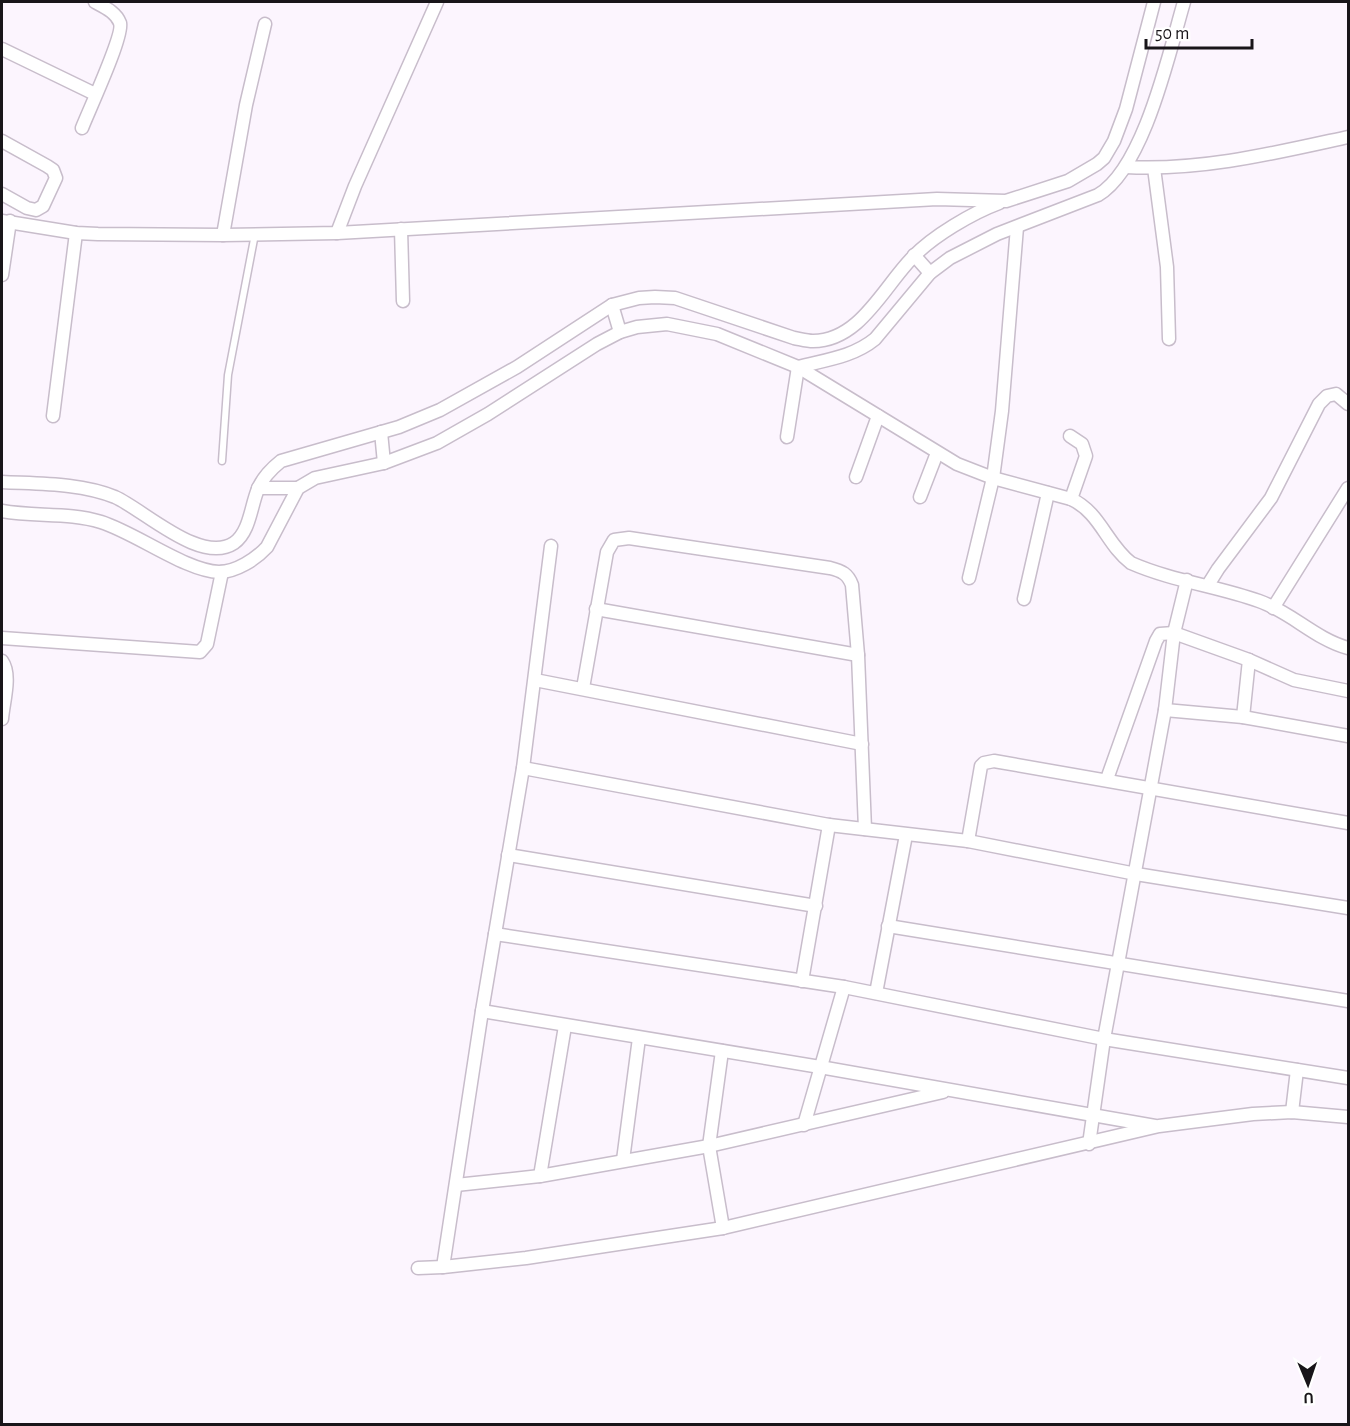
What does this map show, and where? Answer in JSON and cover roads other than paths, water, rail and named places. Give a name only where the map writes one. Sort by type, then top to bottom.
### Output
[{"type":"street","points":[[82,128],[117,45],[121,28],[115,15],[95,2]]},
{"type":"street","points":[[337,233],[355,186],[437,2]]},
{"type":"street","points":[[263,488],[298,488],[326,475],[437,443],[488,414],[619,328],[668,324],[717,334],[737,329],[814,341],[828,339],[853,326],[922,263],[965,219],[982,209],[1068,181],[1104,158],[1114,141],[1126,109],[1154,2]]},
{"type":"street","points":[[798,367],[846,356],[867,346],[875,339],[922,263],[950,258],[997,234],[1098,195],[1115,183],[1126,167],[1148,119],[1184,2]]},
{"type":"street","points":[[223,236],[246,105],[266,24]]},
{"type":"street","points":[[2,49],[95,94]]},
{"type":"street","points":[[1126,167],[1154,168],[1241,160],[1348,137]]},
{"type":"street","points":[[2,141],[53,170],[56,178],[43,206],[36,210],[27,208],[2,194]]},
{"type":"street","points":[[1154,168],[1167,267],[1169,339]]},
{"type":"street","points":[[2,275],[6,221],[76,233],[223,236],[401,230],[937,199],[1006,201]]},
{"type":"street","points":[[969,578],[993,478],[1002,411],[1017,227]]},
{"type":"street","points":[[401,230],[403,301]]},
{"type":"street","points":[[53,416],[76,233]]},
{"type":"street","points":[[2,482],[60,485],[93,491],[116,498],[183,539],[211,548],[222,548],[237,541],[263,488],[269,470],[281,461],[381,435],[440,410],[477,391],[613,308],[639,298],[675,298],[737,329],[957,464],[993,478],[1071,499],[1090,511],[1120,554],[1131,563],[1261,601],[1316,634],[1348,648]]},
{"type":"street","points":[[613,308],[619,328]]},
{"type":"street","points":[[787,437],[798,367]]},
{"type":"street","points":[[1208,585],[1271,498],[1319,404],[1327,396],[1336,394],[1348,404]]},
{"type":"street","points":[[856,477],[878,416]]},
{"type":"street","points":[[381,435],[383,459]]},
{"type":"street","points":[[1070,436],[1082,444],[1086,456],[1071,499]]},
{"type":"street","points":[[920,497],[937,453]]},
{"type":"street","points":[[2,511],[79,517],[103,523],[192,564],[207,570],[222,572],[235,569],[267,547],[298,488]]},
{"type":"street","points":[[1273,608],[1348,488]]},
{"type":"street","points":[[1024,599],[1048,493]]},
{"type":"street","points":[[583,688],[607,552],[611,543],[618,538],[830,567],[843,572],[849,577],[852,585],[858,655],[865,830]]},
{"type":"street","points":[[443,1267],[482,1011],[523,768],[551,546]]},
{"type":"street","points":[[2,638],[200,652],[207,644],[222,572]]},
{"type":"street","points":[[1089,1144],[1095,1115],[1104,1039],[1165,710],[1174,633],[1186,580]]},
{"type":"street","points":[[596,609],[858,655]]},
{"type":"street","points":[[1107,779],[1158,637],[1163,633],[1174,633],[1249,660],[1294,680],[1348,691]]},
{"type":"street","points":[[1243,717],[1249,660]]},
{"type":"street","points":[[2,661],[6,674],[2,719]]},
{"type":"street","points":[[535,680],[862,744]]},
{"type":"street","points":[[1165,710],[1243,717],[1348,736]]},
{"type":"street","points":[[968,841],[981,766],[989,761],[1107,779],[1150,789],[1348,823]]},
{"type":"street","points":[[523,768],[829,825],[968,841],[1136,874],[1348,908]]},
{"type":"street","points":[[802,981],[829,825]]},
{"type":"street","points":[[876,993],[906,835]]},
{"type":"street","points":[[508,855],[816,906]]},
{"type":"street","points":[[888,926],[1348,1001]]},
{"type":"street","points":[[495,934],[844,987],[1104,1039],[1348,1078]]},
{"type":"street","points":[[804,1125],[844,987]]},
{"type":"street","points":[[482,1011],[1159,1126]]},
{"type":"street","points":[[540,1176],[565,1026]]},
{"type":"street","points":[[623,1160],[639,1038]]},
{"type":"street","points":[[722,1051],[709,1146],[723,1228]]},
{"type":"street","points":[[1292,1112],[1297,1070]]},
{"type":"street","points":[[456,1185],[540,1176],[709,1146],[948,1090]]},
{"type":"street","points":[[418,1268],[526,1258],[723,1228],[1159,1126],[1253,1114],[1292,1112],[1348,1117]]},
{"type":"lane","points":[[222,461],[228,375],[255,234]]}]
